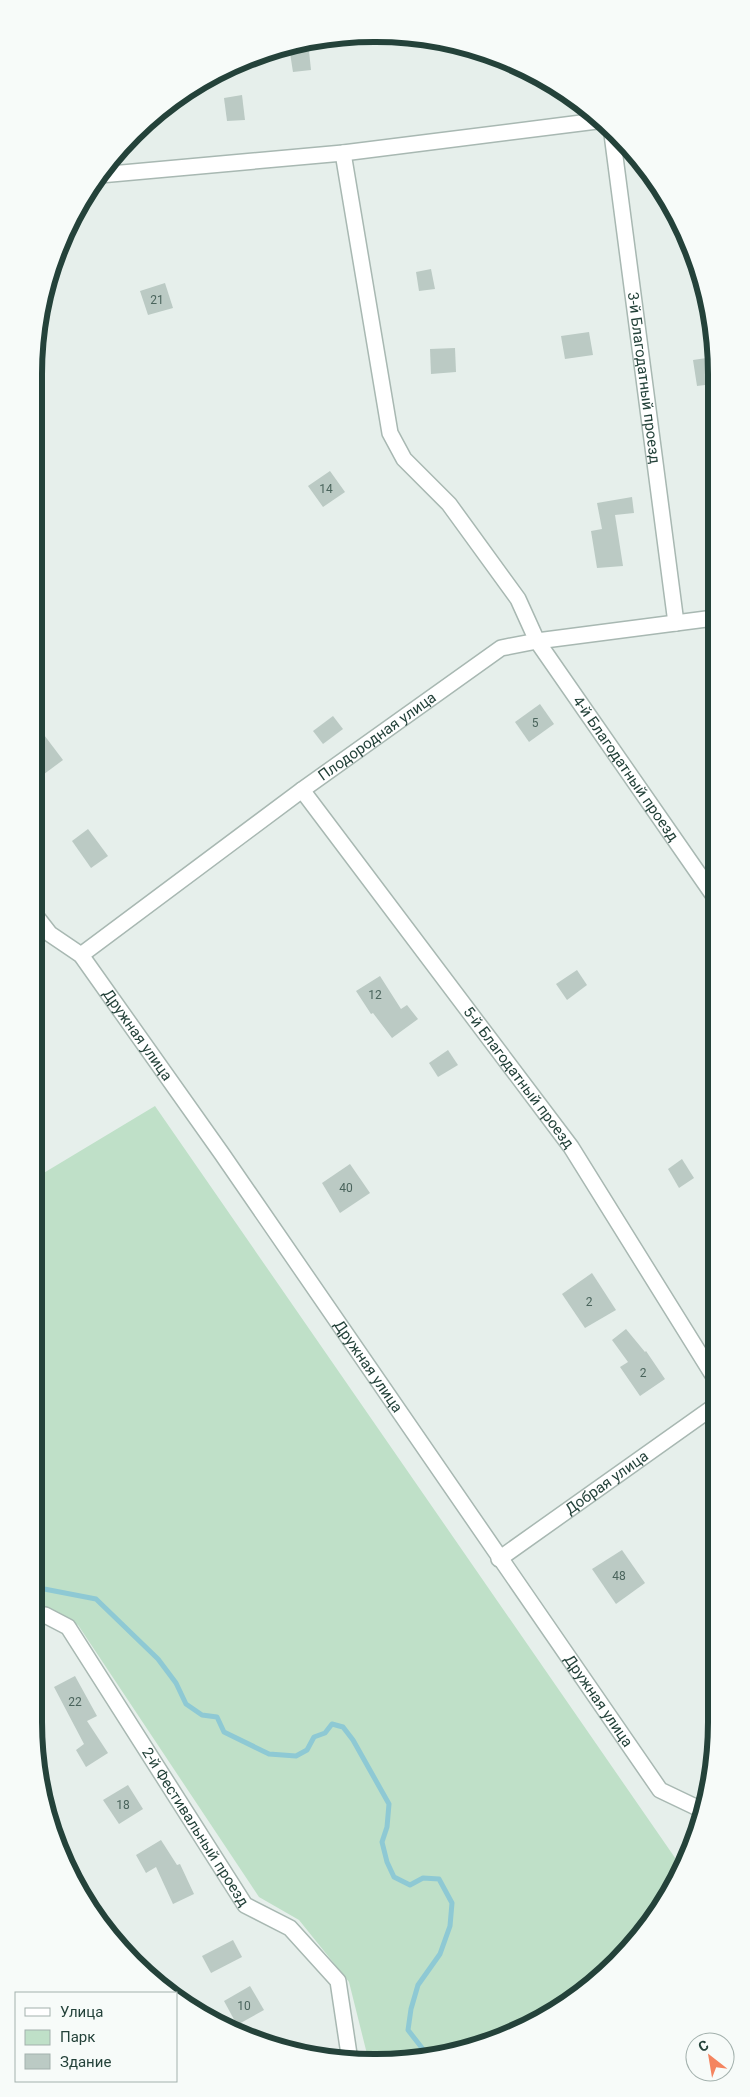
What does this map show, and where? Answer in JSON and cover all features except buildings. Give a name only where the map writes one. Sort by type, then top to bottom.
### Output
[{"type":"street","points":[[110,174],[342,153],[590,122]]},
{"type":"street","name":"3-й Благодатный проезд","points":[[613,143],[676,623]]},
{"type":"street","name":"4-й Благодатный проезд","points":[[342,153],[390,433],[404,459],[449,504],[518,599],[537,641],[708,887]]},
{"type":"street","name":"Плодородная улица","points":[[81,955],[302,790],[502,648],[537,641],[708,619]]},
{"type":"street","name":"5-й Благодатный проезд","points":[[302,790],[571,1147],[708,1367]]},
{"type":"street","name":"Дружная улица","points":[[42,924],[50,934],[81,955],[222,1154],[499,1559],[660,1790],[696,1807]]},
{"type":"street","name":"Добрая улица","points":[[499,1559],[708,1411]]},
{"type":"street","name":"2-й Фестивальный проезд","points":[[42,1616],[45,1615],[68,1627],[245,1906],[290,1928],[338,1981],[349,2054]]},
{"type":"green space","points":[[155,1106],[677,1860],[651,1907],[625,1941],[577,1986],[541,2010],[502,2029],[461,2043],[418,2052],[367,2054],[349,1982],[299,1920],[259,1897],[78,1625],[45,1608],[42,1608],[42,1174]]},
{"type":"waterway","points":[[42,1589],[96,1599],[158,1659],[176,1683],[186,1704],[202,1715],[217,1717],[224,1732],[269,1754],[296,1756],[307,1750],[314,1737],[325,1733],[332,1724],[343,1727],[353,1740],[389,1804],[387,1827],[382,1842],[387,1862],[394,1877],[410,1885],[423,1878],[439,1879],[452,1903],[450,1926],[440,1954],[418,1985],[411,2009],[408,2030],[424,2051]]}]
